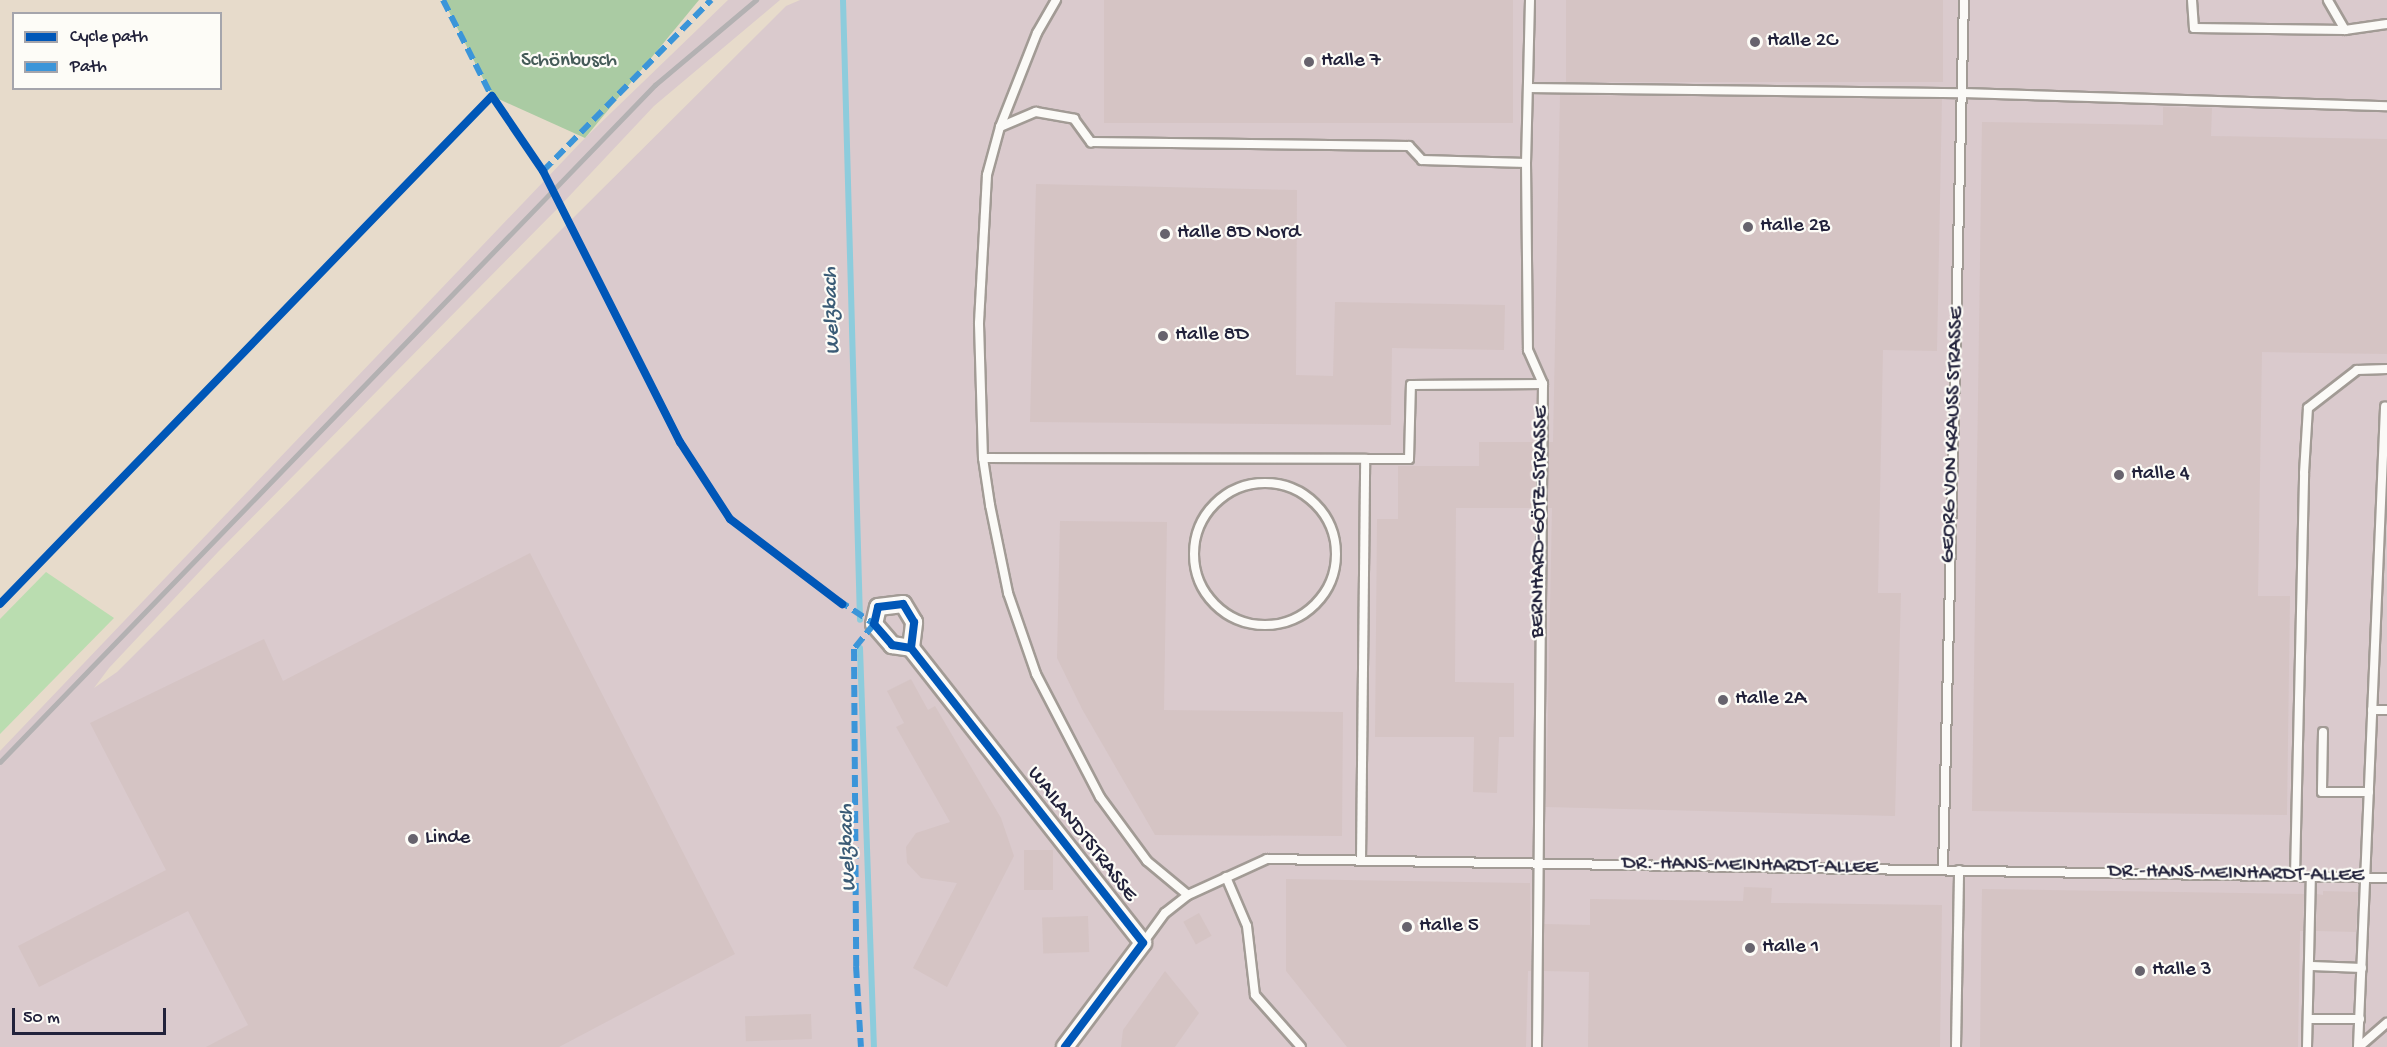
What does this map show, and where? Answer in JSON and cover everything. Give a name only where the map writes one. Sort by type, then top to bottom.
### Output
[{"type":"street","name":"WAILANDTSTRASSE","points":[[911,648],[1143,943]]},
{"type":"street","points":[[1065,1047],[1143,943]]},
{"type":"lane","points":[[1056,0],[1037,33],[1000,127],[987,175],[979,324],[983,458],[1008,592],[1036,674],[1100,796],[1147,861],[1188,895]]},
{"type":"lane","name":"BERNHARD-GÖTZ-STRASSE","points":[[1530,0],[1526,163],[1528,350],[1543,384],[1537,1047]]},
{"type":"lane","name":"GEORG VON KRAUSS STRASSE","points":[[1943,870],[1964,0]]},
{"type":"lane","points":[[2192,0],[2194,28],[2345,30],[2387,24]]},
{"type":"lane","points":[[2328,0],[2345,30]]},
{"type":"lane","points":[[1528,88],[1963,93],[2387,106]]},
{"type":"lane","points":[[1000,127],[1036,112],[1074,119],[1091,142],[1409,146],[1422,160],[1526,163]]},
{"type":"lane","points":[[2295,876],[2304,473],[2308,408],[2357,370],[2387,369]]},
{"type":"lane","points":[[983,458],[1409,459],[1411,385],[1543,384]]},
{"type":"lane","points":[[2358,1047],[2385,407]]},
{"type":"lane","points":[[1360,860],[1365,459]]},
{"type":"lane","points":[[1263,481],[1300,490],[1329,518],[1338,557],[1327,592],[1298,619],[1255,626],[1214,607],[1193,566],[1200,520],[1228,491],[1263,481]]},
{"type":"lane","points":[[2373,710],[2387,710]]},
{"type":"lane","points":[[2323,732],[2322,792],[2369,792]]},
{"type":"lane","name":"DR.-HANS-MEINHARDT-ALLEE","points":[[1143,943],[1166,913],[1188,895],[1267,859],[2387,878]]},
{"type":"lane","points":[[1956,1047],[1959,870]]},
{"type":"lane","points":[[1227,877],[1247,926],[1255,995],[1301,1047]]},
{"type":"lane","points":[[2307,1047],[2311,877]]},
{"type":"lane","points":[[2312,966],[2362,968]]},
{"type":"lane","points":[[2310,1019],[2360,1019]]},
{"type":"lane","points":[[2358,1047],[2387,1023]]},
{"type":"shaded area","points":[[728,0],[780,0],[654,106],[559,207],[218,552],[109,668],[94,688],[117,672],[786,6],[800,0],[2387,0],[2387,1047],[0,1047],[0,751],[585,138]]},
{"type":"green space","name":"Schönbusch","points":[[443,0],[699,0],[585,138],[492,96]]},
{"type":"green space","points":[[46,572],[114,618],[0,734],[0,619]]},
{"type":"building","name":"Halle 7","points":[[1104,0],[1513,0],[1513,123],[1104,123]]},
{"type":"building","name":"Halle 2C","points":[[1566,0],[1943,0],[1943,82],[1566,82]]},
{"type":"building","name":"Halle 2B","points":[[1560,95],[1942,99],[1937,351],[1883,350],[1878,593],[1901,593],[1895,816],[1546,807],[1552,508],[1548,508],[1549,442],[1553,442]]},
{"type":"building","name":"Halle 4","points":[[2163,107],[2212,108],[2211,136],[2387,139],[2387,354],[2262,352],[2258,596],[2290,596],[2287,815],[1972,811],[1982,122],[2163,125]]},
{"type":"building","points":[[1036,184],[1297,190],[1296,375],[1333,376],[1335,302],[1505,305],[1504,350],[1392,348],[1391,425],[1030,422]]},
{"type":"building","points":[[1479,442],[1536,442],[1536,508],[1456,508],[1455,682],[1514,683],[1514,737],[1499,737],[1497,793],[1473,792],[1474,737],[1375,737],[1377,519],[1398,519],[1398,466],[1479,466]]},
{"type":"building","points":[[1060,521],[1167,522],[1164,710],[1343,712],[1342,836],[1155,835],[1082,709],[1057,658]]},
{"type":"building","name":"Linde","points":[[530,553],[735,954],[559,1047],[206,1047],[248,1025],[188,911],[39,987],[18,946],[166,870],[90,723],[264,639],[283,681]]},
{"type":"building","points":[[911,679],[928,710],[935,706],[1001,818],[1014,856],[947,987],[913,968],[957,883],[921,878],[907,863],[906,847],[916,833],[950,822],[896,727],[904,723],[887,691]]},
{"type":"building","points":[[1024,850],[1053,850],[1053,890],[1024,890]]},
{"type":"building","name":"Halle 5","points":[[1286,879],[1530,883],[1531,971],[1528,971],[1526,1047],[1347,1047],[1286,971]]},
{"type":"building","name":"Halle 1","points":[[1744,887],[1772,888],[1771,903],[1942,905],[1940,1047],[1588,1047],[1589,972],[1544,971],[1544,924],[1590,925],[1590,899],[1743,901]]},
{"type":"building","name":"Halle 3","points":[[1982,889],[2304,894],[2303,931],[2300,931],[2298,1047],[1980,1047]]},
{"type":"building","points":[[2323,891],[2358,892],[2356,932],[2316,931],[2317,894],[2323,895]]},
{"type":"building","points":[[1199,913],[1212,936],[1196,944],[1183,922]]},
{"type":"building","points":[[1088,916],[1089,952],[1043,954],[1042,918]]},
{"type":"building","points":[[1165,971],[1199,1013],[1175,1047],[1121,1047],[1123,1030]]},
{"type":"building","points":[[811,1014],[812,1039],[746,1041],[745,1016]]},
{"type":"waterway","name":"Welzbach","points":[[843,0],[860,620]]},
{"type":"waterway","name":"Welzbach","points":[[860,648],[874,1047]]},
{"type":"railway","points":[[0,762],[655,85],[756,0]]},
{"type":"marked path","points":[[443,0],[493,99]]},
{"type":"marked path","points":[[543,171],[711,0]]},
{"type":"marked path","points":[[838,600],[874,624],[854,649],[856,966],[861,1047]]},
{"type":"cycle path","points":[[0,604],[492,96],[543,171],[680,442],[730,519],[842,604]]},
{"type":"cycle path","points":[[911,648],[914,622],[903,604],[878,607],[874,624],[892,645],[911,648],[1143,943],[1065,1047]]},
{"type":"place","name":"Halle 2C","points":[[1755,42]]},
{"type":"place","name":"Halle 7","points":[[1309,62]]},
{"type":"place","name":"Halle 2B","points":[[1748,227]]},
{"type":"place","name":"Halle 8D Nord","points":[[1165,234]]},
{"type":"place","name":"Halle 8D","points":[[1163,336]]},
{"type":"place","name":"Halle 4","points":[[2119,475]]},
{"type":"place","name":"Halle 2A","points":[[1723,700]]},
{"type":"place","name":"Linde","points":[[413,839]]},
{"type":"place","name":"Halle 5","points":[[1407,927]]},
{"type":"place","name":"Halle 1","points":[[1750,948]]},
{"type":"place","name":"Halle 3","points":[[2140,971]]}]
